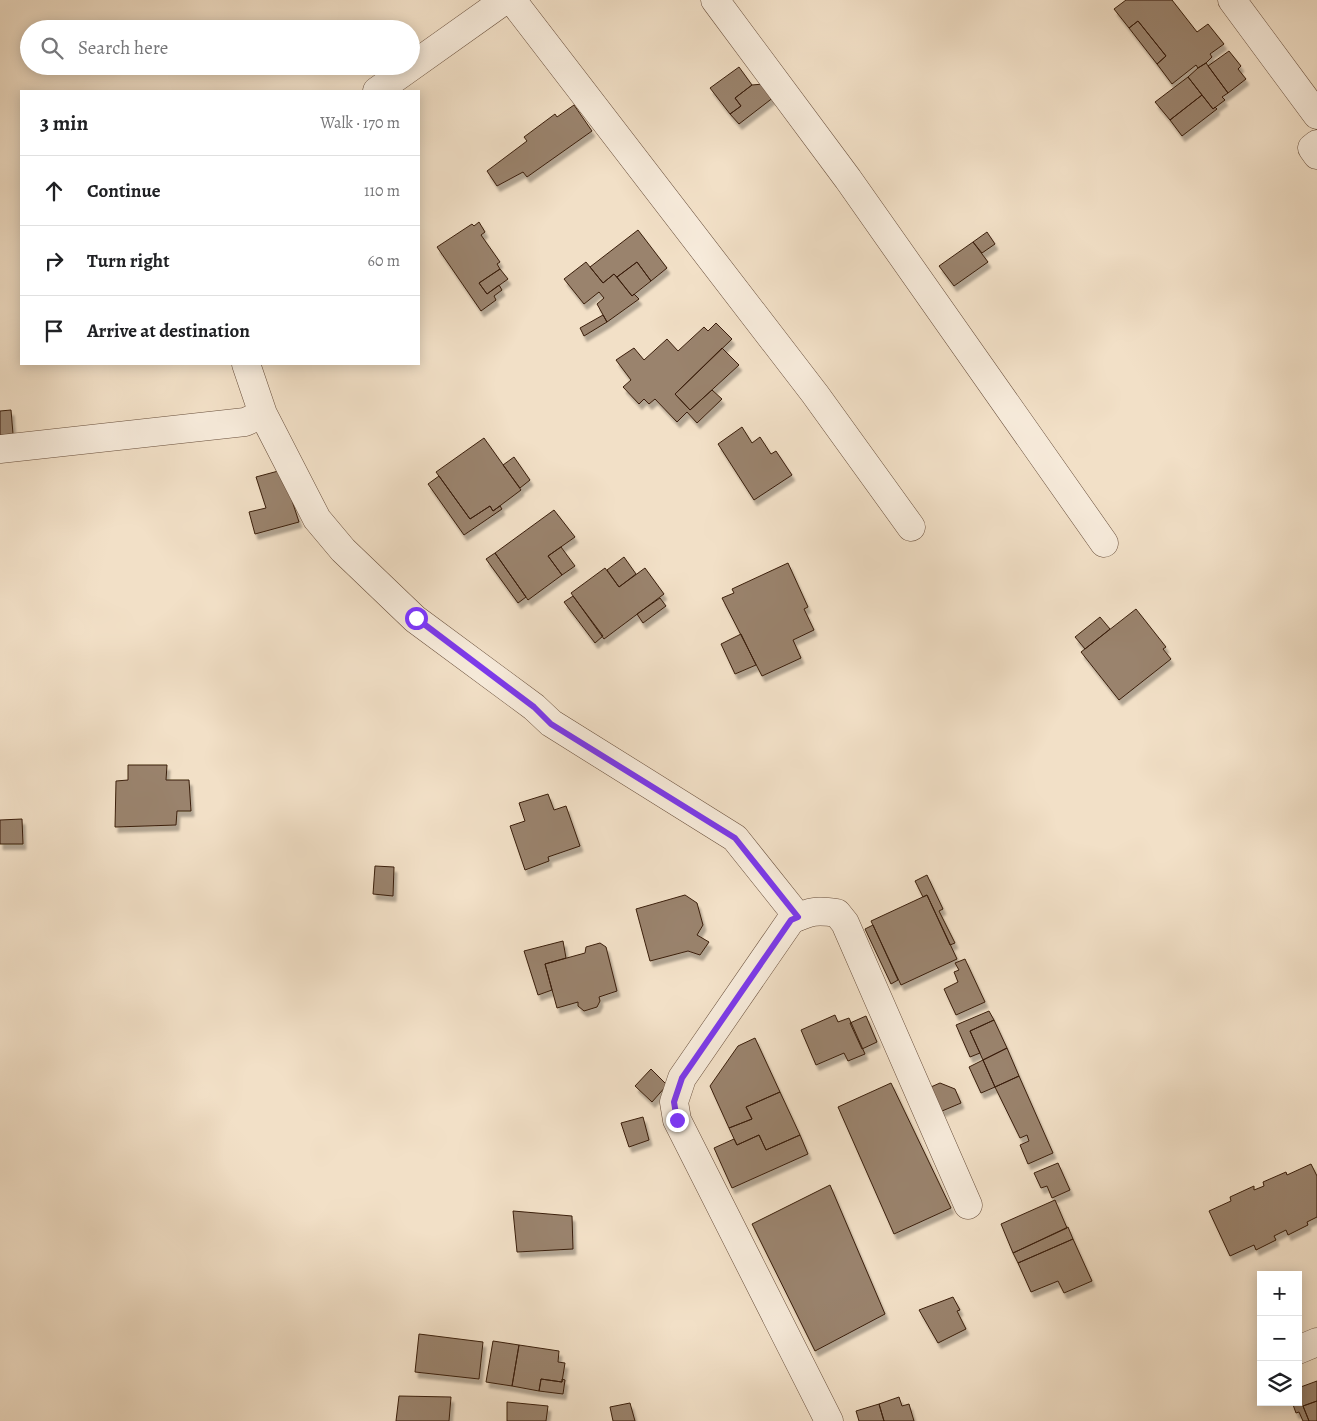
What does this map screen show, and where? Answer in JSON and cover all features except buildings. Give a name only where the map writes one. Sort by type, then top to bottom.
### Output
[{"type":"street","points":[[420,60],[505,0]]},
{"type":"street","points":[[512,0],[815,394],[911,527]]},
{"type":"street","points":[[714,0],[848,179],[1104,543]]},
{"type":"street","points":[[1232,0],[1317,115]]},
{"type":"street","points":[[378,90],[400,75]]},
{"type":"street","points":[[1317,144],[1312,148],[1317,155]]},
{"type":"street","points":[[246,365],[263,414],[317,519],[343,550],[416,618],[534,707],[551,724],[735,838],[798,917]]},
{"type":"street","points":[[0,448],[245,422],[263,414]]},
{"type":"street","points":[[829,1421],[677,1120],[674,1102],[682,1078],[791,920],[810,911],[824,911],[838,913],[845,923],[968,1205]]},
{"type":"street","points":[[1302,1348],[1317,1342]]},
{"type":"route","points":[[416,618],[534,707],[551,724],[735,838],[798,917],[791,920],[682,1078],[674,1102],[677,1120]]}]
